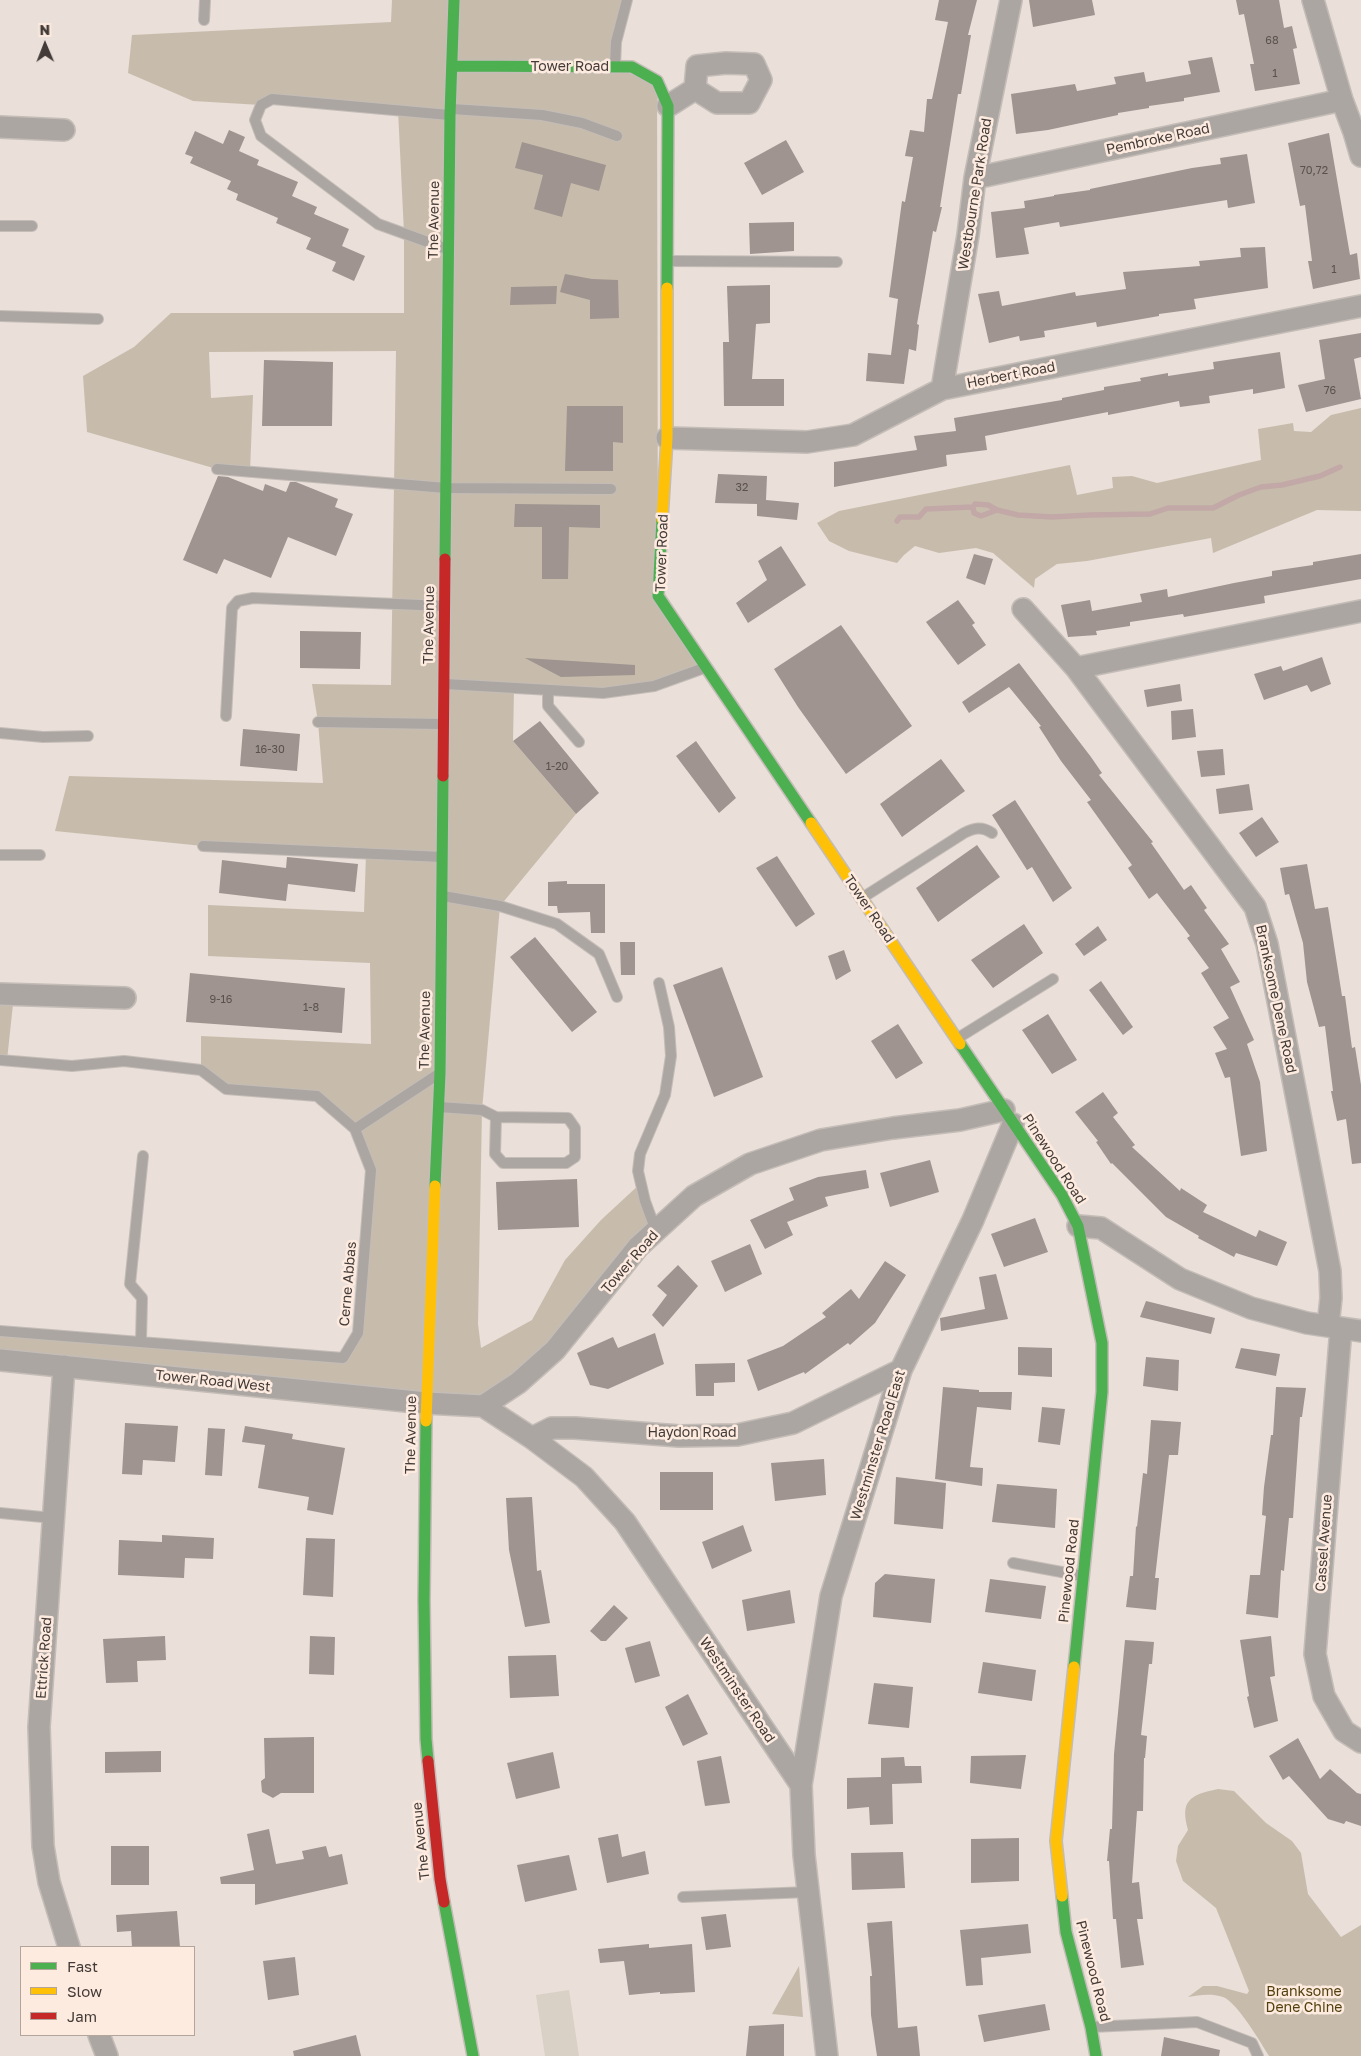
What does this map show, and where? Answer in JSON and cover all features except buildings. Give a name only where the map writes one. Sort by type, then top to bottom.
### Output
[{"type":"street","name":"The Avenue","points":[[454,0],[448,250],[440,1073],[426,1403],[424,1600],[426,1739],[440,1879],[473,2056]]},
{"type":"street","name":"Westbourne Park Road","points":[[942,389],[968,235],[974,178],[1011,0]]},
{"type":"street","points":[[1313,0],[1342,100],[1358,130],[1361,156]]},
{"type":"street","name":"Tower Road","points":[[452,66],[632,67],[657,81],[668,106],[667,438],[658,596],[1009,1117]]},
{"type":"street","points":[[668,106],[696,89]]},
{"type":"street","name":"Pembroke Road","points":[[974,178],[1342,100]]},
{"type":"street","points":[[0,126],[64,130]]},
{"type":"street","name":"Herbert Road","points":[[667,438],[807,442],[853,435],[942,389],[1361,306]]},
{"type":"street","name":"Branksome Dene Road","points":[[1023,608],[1076,668],[1255,907],[1266,944],[1330,1271],[1331,1298],[1343,1328]]},
{"type":"street","points":[[1076,668],[1361,611]]},
{"type":"street","points":[[0,994],[125,998]]},
{"type":"street","name":"Tower Road","points":[[483,1406],[518,1383],[555,1350],[638,1247],[694,1196],[750,1164],[821,1140],[893,1128],[960,1120],[1009,1117]]},
{"type":"street","name":"Pinewood Road","points":[[1009,1117],[1062,1195],[1078,1226],[1102,1343],[1102,1392],[1056,1840],[1066,1932],[1091,2027],[1096,2056]]},
{"type":"street","name":"Westminster Road East","points":[[801,1785],[831,1596],[901,1370],[974,1220],[1009,1117]]},
{"type":"street","points":[[1078,1226],[1101,1228],[1180,1278],[1251,1308],[1307,1323],[1343,1328]]},
{"type":"street","name":"Cassel Avenue","points":[[1343,1328],[1315,1654],[1324,1696],[1344,1731],[1361,1742]]},
{"type":"street","name":"Tower Road West","points":[[0,1360],[426,1403]]},
{"type":"street","name":"Ettrick Road","points":[[64,1366],[40,1728],[40,1782],[45,1855],[49,1882],[69,1946]]},
{"type":"street","name":"Haydon Road","points":[[532,1438],[552,1428],[679,1436],[737,1435],[793,1423],[901,1370]]},
{"type":"street","points":[[426,1403],[483,1406]]},
{"type":"street","name":"Westminster Road","points":[[483,1406],[532,1438],[584,1477],[625,1522],[801,1785]]},
{"type":"street","points":[[801,1785],[804,1855],[827,2056]]},
{"type":"street","points":[[99,2036],[107,2056]]},
{"type":"lane","points":[[204,20],[205,0]]},
{"type":"lane","points":[[615,67],[616,42],[627,0]]},
{"type":"lane","points":[[448,250],[378,224],[262,136],[255,120],[261,105],[272,98],[450,112],[542,115],[582,124],[617,136]]},
{"type":"lane","points":[[0,226],[32,226]]},
{"type":"lane","points":[[668,261],[837,262]]},
{"type":"lane","points":[[0,316],[98,319]]},
{"type":"lane","points":[[217,468],[446,488],[611,488]]},
{"type":"lane","points":[[226,716],[232,608],[238,600],[253,598],[445,606]]},
{"type":"lane","points":[[444,684],[603,693],[654,686],[706,667]]},
{"type":"lane","points":[[548,690],[548,706],[579,742]]},
{"type":"lane","points":[[318,722],[443,724]]},
{"type":"lane","points":[[0,733],[43,737],[88,736]]},
{"type":"lane","points":[[862,898],[964,834],[976,828],[982,828],[992,833]]},
{"type":"lane","points":[[203,846],[442,857]]},
{"type":"lane","points":[[0,855],[40,855]]},
{"type":"lane","points":[[442,896],[500,906],[557,924],[599,954],[617,997]]},
{"type":"lane","points":[[957,1039],[1053,979]]},
{"type":"lane","points":[[656,1231],[645,1201],[638,1171],[640,1154],[664,1094],[671,1056],[669,1027],[659,983]]},
{"type":"lane","name":"Cerne Abbas","points":[[0,1060],[72,1066],[124,1061],[201,1070],[226,1089],[317,1096],[355,1129],[371,1170],[358,1333],[342,1358],[0,1331]]},
{"type":"lane","points":[[355,1129],[440,1073]]},
{"type":"lane","points":[[438,1107],[482,1110],[496,1117],[568,1118],[575,1128],[575,1157],[566,1163],[502,1163],[495,1154],[496,1117]]},
{"type":"lane","points":[[141,1342],[142,1298],[130,1284],[143,1156]]},
{"type":"lane","points":[[0,1513],[53,1518]]},
{"type":"lane","points":[[1013,1563],[1084,1576]]},
{"type":"lane","points":[[683,1897],[808,1892]]},
{"type":"lane","points":[[1091,2027],[1197,2022],[1252,2044],[1258,2056]]},
{"type":"shaded area","points":[[569,1990],[579,2056],[545,2056],[536,1995]]},
{"type":"green space","points":[[392,0],[627,0],[615,66],[657,81],[658,596],[706,667],[654,686],[603,693],[514,689],[513,741],[576,814],[500,906],[482,1110],[478,1324],[481,1348],[532,1320],[565,1260],[601,1220],[641,1183],[656,1231],[590,1307],[483,1406],[0,1360],[0,1331],[342,1358],[358,1333],[371,1170],[355,1129],[317,1096],[226,1089],[201,1070],[201,1036],[371,1044],[370,963],[208,956],[208,905],[364,912],[366,854],[203,846],[55,831],[69,776],[323,783],[318,722],[312,684],[391,685],[396,351],[209,352],[211,398],[253,395],[250,472],[217,469],[87,432],[83,376],[134,347],[171,313],[404,313],[404,233],[398,110],[289,99],[261,105],[193,101],[128,73],[132,35],[391,22]]},
{"type":"green space","points":[[1361,408],[1361,511],[1317,510],[1213,553],[1211,538],[1087,561],[1057,564],[1035,579],[1034,588],[993,553],[976,548],[939,553],[915,546],[897,563],[849,551],[829,541],[817,523],[839,511],[1070,465],[1077,495],[1113,488],[1112,477],[1132,476],[1157,483],[1261,460],[1258,429],[1293,423],[1294,431],[1311,432],[1331,415]]},
{"type":"green space","points":[[0,994],[14,995],[7,1060],[0,1060]]},
{"type":"green space","name":"Branksome Dene Chine","points":[[1218,1789],[1234,1791],[1266,1823],[1292,1841],[1301,1853],[1308,1894],[1341,1937],[1361,1925],[1361,2056],[1269,2056],[1248,2024],[1229,2000],[1214,1995],[1188,1997],[1203,1986],[1217,1986],[1247,1994],[1249,1991],[1216,1908],[1183,1881],[1176,1861],[1178,1846],[1188,1830],[1186,1806],[1194,1797]]},
{"type":"green space","points":[[799,1966],[803,2017],[772,2014]]},
{"type":"waterway","points":[[897,521],[900,517],[919,517],[926,509],[973,507],[975,504],[988,505],[997,510],[1018,515],[1052,517],[1150,514],[1168,508],[1213,508],[1261,487],[1282,485],[1320,476],[1340,467]]},
{"type":"waterway","points":[[973,507],[974,513],[981,516],[997,510]]},
{"type":"traffic: fast","points":[[445,559],[450,115],[454,0]]},
{"type":"traffic: fast","points":[[452,66],[632,67],[657,81],[668,106],[667,288]]},
{"type":"traffic: fast","points":[[662,519],[658,596],[811,823]]},
{"type":"traffic: fast","points":[[435,1186],[440,1073],[443,776]]},
{"type":"traffic: fast","points":[[960,1044],[1062,1195],[1078,1226],[1102,1343],[1102,1392],[1074,1667]]},
{"type":"traffic: fast","points":[[426,1421],[424,1600],[428,1761]]},
{"type":"traffic: fast","points":[[1062,1896],[1066,1932],[1091,2027],[1096,2056]]},
{"type":"traffic: fast","points":[[444,1902],[473,2056]]},
{"type":"traffic: slow","points":[[662,519],[667,438],[667,288]]},
{"type":"traffic: slow","points":[[811,823],[960,1044]]},
{"type":"traffic: slow","points":[[426,1421],[435,1186]]},
{"type":"traffic: slow","points":[[1062,1896],[1056,1841],[1074,1667]]},
{"type":"traffic: jam","points":[[443,776],[445,559]]},
{"type":"traffic: jam","points":[[428,1761],[444,1902]]}]
